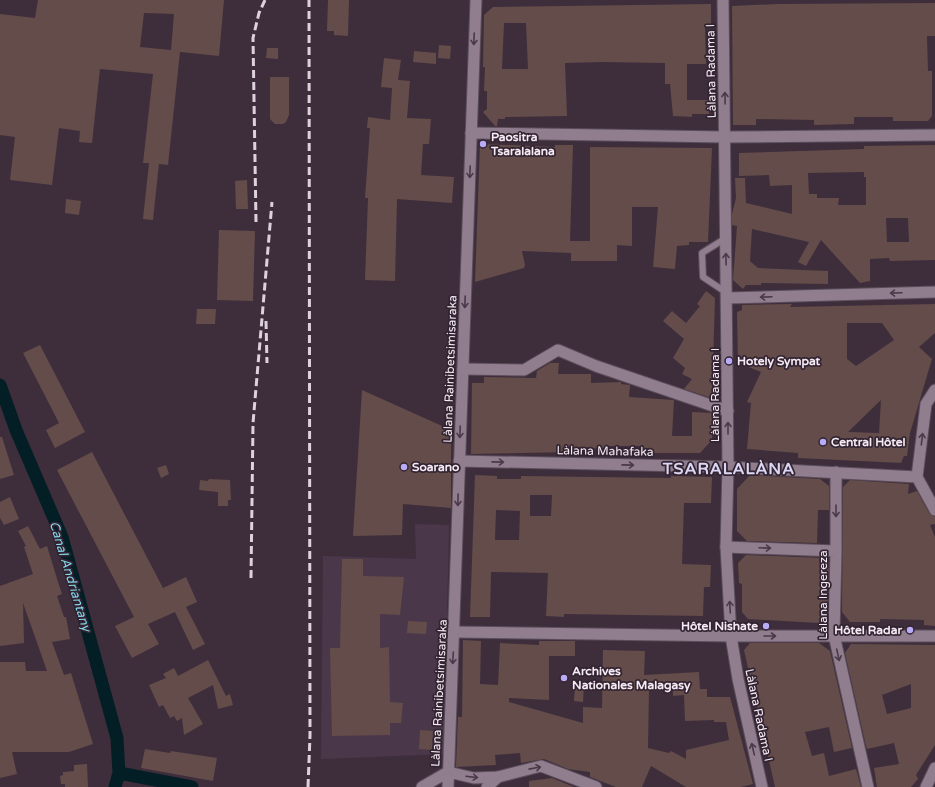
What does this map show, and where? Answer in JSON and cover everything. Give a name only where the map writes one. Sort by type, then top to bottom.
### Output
[{"type":"street","name":"Làlana Rainibetsimisaraka","points":[[448,787],[455,632],[459,461],[476,0]]},
{"type":"street","name":"Làlana Radama I","points":[[723,0],[728,411],[726,547],[731,636],[738,679],[762,787]]},
{"type":"street","points":[[471,133],[725,138],[935,135]]},
{"type":"street","points":[[727,296],[935,292]]},
{"type":"street","points":[[463,369],[524,370],[558,350],[596,366],[728,411]]},
{"type":"street","points":[[935,390],[926,404],[918,477],[935,510]]},
{"type":"street","name":"Làlana Mahafaka","points":[[459,461],[728,467],[918,477]]},
{"type":"street","name":"Làlana Ingereza","points":[[836,472],[834,635],[868,787]]},
{"type":"street","points":[[726,547],[836,551]]},
{"type":"street","points":[[455,632],[731,636],[935,636]]},
{"type":"street","points":[[422,787],[448,772],[474,778],[498,777],[541,766],[596,787]]},
{"type":"street","points":[[926,787],[935,768]]},
{"type":"street","points":[[487,787],[498,777]]},
{"type":"lane","points":[[726,238],[702,253],[703,277],[727,296]]},
{"type":"shaded area","points":[[415,524],[449,525],[444,754],[321,759],[323,556],[416,559]]},
{"type":"building","points":[[38,0],[224,0],[219,56],[180,52],[168,165],[159,164],[153,220],[143,219],[149,163],[143,163],[153,74],[100,69],[92,143],[79,142],[80,131],[59,128],[52,185],[10,180],[15,137],[0,135],[0,14],[35,18]],"holes":[[[144,13],[174,14],[171,50],[140,47]]]},
{"type":"building","points":[[328,0],[349,0],[348,36],[334,35],[334,31],[327,31]]},
{"type":"building","points":[[935,3],[935,36],[927,36],[928,71],[932,71],[932,116],[928,121],[893,121],[893,117],[854,117],[854,124],[814,125],[814,120],[756,119],[756,125],[733,125],[732,6],[778,4]]},
{"type":"building","points":[[711,4],[711,27],[705,27],[706,64],[687,64],[687,100],[709,100],[709,114],[692,114],[692,117],[673,116],[670,84],[665,84],[665,63],[565,63],[567,116],[505,117],[505,119],[498,119],[497,126],[495,126],[483,112],[487,109],[487,91],[484,91],[485,67],[483,67],[484,15],[493,7]],"holes":[[[504,23],[526,23],[528,69],[502,69]]]},
{"type":"building","points":[[439,45],[451,46],[450,59],[438,58]]},
{"type":"building","points":[[267,48],[278,48],[278,59],[266,58]]},
{"type":"building","points":[[414,51],[436,53],[436,64],[413,62]]},
{"type":"building","points":[[384,58],[401,60],[398,80],[410,81],[407,118],[431,119],[429,144],[423,144],[421,175],[454,177],[452,203],[397,199],[395,281],[365,280],[368,198],[365,198],[370,128],[367,128],[368,117],[390,120],[392,88],[381,87]]},
{"type":"building","points":[[270,77],[289,77],[289,115],[286,122],[283,124],[275,124],[270,119]]},
{"type":"building","points":[[480,144],[555,147],[555,145],[573,145],[570,241],[590,241],[590,147],[712,148],[708,242],[689,242],[689,245],[677,246],[675,269],[653,267],[658,207],[632,207],[632,246],[617,245],[617,261],[571,261],[571,253],[522,251],[525,265],[524,268],[475,282]]},
{"type":"building","points":[[935,145],[935,260],[890,261],[889,258],[870,259],[870,281],[860,283],[821,240],[806,266],[798,262],[809,242],[752,229],[750,261],[758,268],[828,271],[828,284],[761,283],[761,285],[746,285],[743,289],[733,280],[737,226],[732,225],[732,214],[736,198],[735,178],[745,178],[746,203],[792,214],[792,185],[770,186],[769,175],[739,176],[739,153],[864,149],[864,146]],"holes":[[[864,172],[864,177],[866,177],[866,205],[838,205],[839,198],[817,198],[817,194],[809,194],[808,173]],[[886,218],[908,218],[909,242],[887,242]]]},
{"type":"building","points":[[247,180],[248,209],[236,209],[235,181]]},
{"type":"building","points":[[66,199],[81,201],[79,215],[65,213]]},
{"type":"building","points":[[219,230],[255,231],[253,301],[217,300]]},
{"type":"building","points":[[706,291],[715,298],[712,398],[684,389],[692,379],[682,374],[685,368],[673,358],[684,339],[663,321],[672,311],[686,323],[700,306],[697,304]]},
{"type":"building","points":[[792,304],[790,307],[935,304],[935,333],[919,347],[932,359],[910,433],[907,456],[904,456],[901,463],[798,458],[798,453],[747,449],[751,403],[747,402],[761,372],[738,363],[737,312],[742,310],[742,305]],"holes":[[[847,323],[882,323],[894,340],[856,366],[847,359]],[[881,400],[879,433],[848,432]]]},
{"type":"building","points":[[197,309],[216,309],[215,324],[196,324]]},
{"type":"building","points":[[40,345],[85,432],[55,448],[46,430],[59,423],[23,353]]},
{"type":"building","points":[[550,363],[559,363],[558,374],[591,374],[591,383],[621,382],[621,384],[630,385],[629,397],[674,400],[672,436],[692,436],[692,412],[713,413],[712,440],[700,453],[642,453],[642,446],[607,446],[607,449],[572,447],[572,452],[471,454],[472,383],[484,383],[484,377],[536,378],[537,371]]},
{"type":"building","name":"Soarano","points":[[362,390],[451,430],[451,508],[403,504],[402,535],[353,536]]},
{"type":"building","points":[[0,437],[2,437],[14,475],[0,479]]},
{"type":"building","points":[[92,452],[163,588],[186,577],[197,602],[186,607],[205,644],[193,650],[175,612],[148,624],[159,644],[132,658],[115,626],[134,617],[57,470]]},
{"type":"building","points":[[166,465],[169,474],[161,478],[157,468]]},
{"type":"building","points":[[475,475],[497,476],[497,479],[521,479],[521,476],[671,478],[671,476],[712,477],[711,503],[684,503],[682,564],[711,565],[710,587],[704,587],[703,616],[564,614],[564,617],[546,616],[548,573],[491,572],[490,617],[470,617]],"holes":[[[530,495],[552,495],[551,516],[530,516]],[[496,510],[520,511],[519,540],[495,540]]]},
{"type":"building","points":[[750,475],[820,479],[829,486],[829,510],[818,510],[817,543],[747,541],[737,531],[737,489]]},
{"type":"building","points":[[209,479],[230,480],[231,500],[228,500],[228,506],[218,506],[218,492],[199,490],[200,480],[208,481]]},
{"type":"building","points":[[850,480],[909,484],[908,494],[917,491],[929,513],[935,517],[935,524],[930,525],[935,537],[935,626],[924,625],[924,620],[880,619],[880,622],[850,622],[842,612],[843,487]]},
{"type":"building","points":[[10,497],[19,519],[4,525],[0,518],[0,502]]},
{"type":"building","points":[[28,526],[40,549],[47,546],[62,594],[57,596],[64,617],[66,617],[70,639],[52,642],[64,675],[71,673],[93,744],[69,752],[12,752],[17,774],[0,778],[0,662],[25,662],[26,671],[47,671],[23,603],[24,643],[0,646],[0,586],[33,574],[24,547],[26,546],[18,531]]},
{"type":"building","points":[[746,555],[824,558],[829,563],[827,614],[819,623],[748,619],[742,612],[742,584],[739,583],[738,563]]},
{"type":"building","points":[[342,559],[363,559],[363,576],[404,577],[400,615],[380,614],[380,648],[389,647],[390,702],[403,703],[401,723],[390,723],[390,735],[332,736],[330,648],[340,648]]},
{"type":"building","points":[[408,621],[427,622],[426,634],[407,633]]},
{"type":"building","points":[[463,640],[481,641],[480,684],[498,685],[500,643],[539,645],[539,641],[575,641],[575,656],[549,656],[549,700],[509,698],[509,702],[583,723],[583,707],[602,708],[603,650],[645,651],[644,675],[699,672],[700,689],[707,689],[707,697],[730,697],[753,784],[741,787],[686,787],[651,766],[642,787],[616,787],[590,777],[590,772],[568,769],[544,759],[521,763],[520,753],[495,755],[496,765],[456,767],[458,717],[462,717]],"holes":[[[673,690],[673,696],[684,695],[685,721],[714,720],[714,722],[726,722],[729,740],[686,750],[686,759],[671,751],[669,753],[648,748],[649,691]]]},
{"type":"building","points":[[750,643],[819,643],[830,651],[852,748],[834,752],[829,727],[805,732],[812,756],[824,753],[829,776],[856,769],[861,787],[775,787],[744,650]]},
{"type":"building","points":[[851,644],[935,645],[935,745],[916,775],[918,779],[911,787],[877,787],[874,768],[899,764],[894,743],[867,749],[845,653]],"holes":[[[911,684],[911,708],[887,714],[882,695]]]},
{"type":"building","points":[[208,660],[226,696],[230,694],[233,705],[218,709],[213,685],[188,698],[203,724],[184,735],[182,718],[177,721],[174,716],[170,718],[163,705],[159,707],[149,685],[166,678],[163,674],[174,668],[178,676]]},
{"type":"building","points":[[575,684],[584,685],[583,702],[574,701]]},
{"type":"building","points":[[420,730],[433,731],[432,750],[419,749]]},
{"type":"building","points":[[145,749],[170,753],[171,751],[217,758],[213,781],[141,768]]},
{"type":"building","points":[[87,764],[88,787],[65,787],[65,784],[61,784],[60,776],[63,775],[63,772],[74,771],[74,765]]},
{"type":"building","points":[[552,778],[574,787],[529,787],[529,781]]},
{"type":"waterway","name":"Canal Andriantany","points":[[0,385],[16,430],[62,537],[117,738],[119,773],[115,787]]},
{"type":"waterway","name":"Canal Andriantany","points":[[119,773],[192,787]]},
{"type":"railway","points":[[256,222],[253,38],[259,13],[265,0]]},
{"type":"railway","points":[[308,787],[310,736],[309,0]]},
{"type":"railway","points":[[251,578],[253,423],[272,202]]},
{"type":"railway","points":[[266,321],[267,363]]},
{"type":"place","name":"Paositra Tsaralalana","points":[[483,144]]},
{"type":"place","name":"Hotely Sympat","points":[[729,361]]},
{"type":"place","name":"Central Hôtel","points":[[823,442]]},
{"type":"place","name":"Soarano","points":[[404,467]]},
{"type":"place","name":"Hôtel Nishate","points":[[766,626]]},
{"type":"place","name":"Hôtel Radar","points":[[910,630]]},
{"type":"place","name":"Archives Nationales Malagasy","points":[[564,678]]},
{"type":"district","name":"TSARALALÀNA","points":[[729,468]]}]
